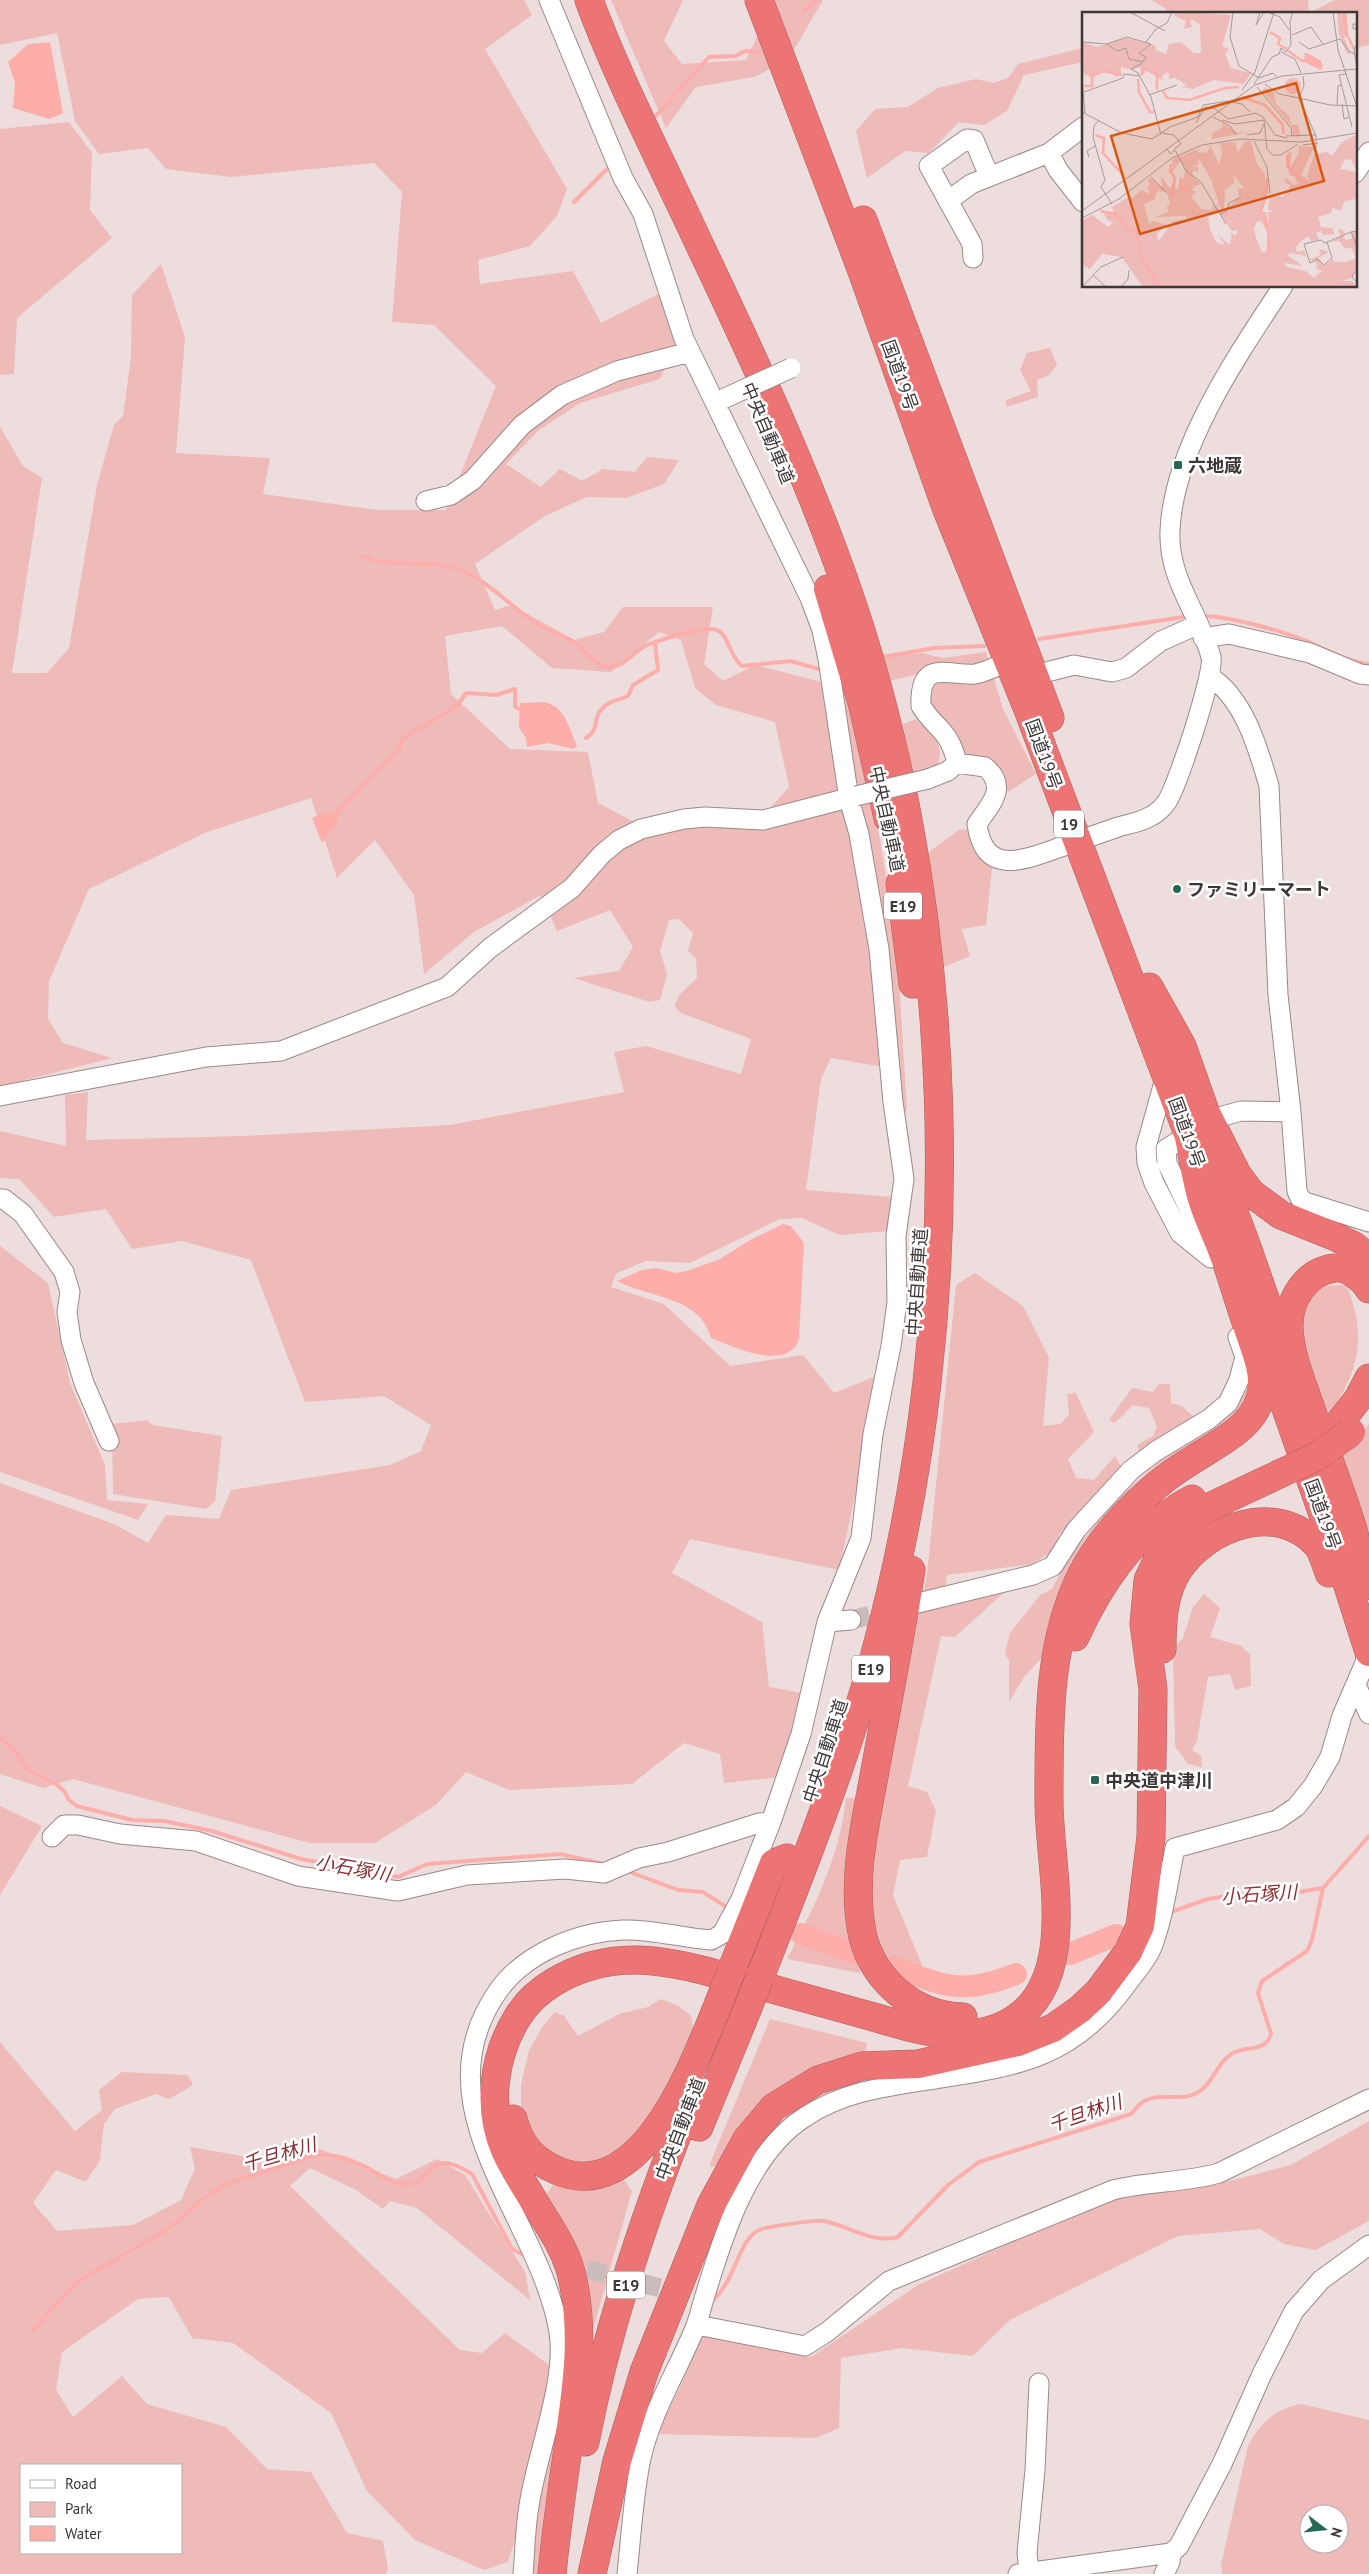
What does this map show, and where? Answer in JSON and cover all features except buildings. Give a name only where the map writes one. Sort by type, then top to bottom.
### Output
[{"type":"highway","name":"中央自動車道","points":[[561,2574],[586,2438],[624,2292],[683,2119],[745,1973],[823,1762],[858,1648],[897,1472],[917,1312],[920,1253],[921,1126],[918,1043],[912,971],[901,885],[863,706],[823,571],[770,435],[615,107],[569,0]]},
{"type":"highway","name":"中央自動車道","points":[[589,0],[627,91],[791,440],[835,554],[862,633],[885,712],[916,868],[926,930],[936,1029],[940,1136],[931,1348],[908,1508],[877,1648],[839,1767],[745,1973]]},
{"type":"highway","name":"国道19号","points":[[758,0],[862,271],[947,510],[1008,661],[1149,987],[1247,1247],[1366,1593]]},
{"type":"highway","name":"国道19号","points":[[776,0],[887,280],[1035,675],[1085,838],[1166,1075],[1183,1139],[1342,1568],[1365,1664]]},
{"type":"highway","points":[[1149,987],[1182,1046],[1205,1111],[1237,1174],[1251,1193],[1281,1215],[1336,1237],[1354,1246],[1369,1258]]},
{"type":"highway","points":[[552,2574],[557,2521],[577,2385],[580,2325],[572,2273],[563,2251],[504,2149],[497,2121],[495,2095],[498,2064],[505,2039],[521,2012],[540,1990],[568,1974],[618,1959],[684,1965],[904,2026],[950,2036],[979,2033],[1013,2020],[1031,2004],[1044,1987],[1054,1952],[1055,1882],[1049,1810],[1053,1691],[1061,1633],[1082,1575],[1098,1549],[1122,1518],[1149,1491],[1244,1425],[1260,1403],[1263,1385],[1260,1365],[1226,1262],[1202,1200],[1183,1139]]},
{"type":"highway","points":[[1366,1593],[1353,1531],[1298,1369],[1289,1328],[1291,1307],[1302,1286],[1324,1270],[1338,1267],[1350,1272],[1366,1284],[1369,1289]]},
{"type":"highway","points":[[931,1348],[932,1439],[905,1613],[861,1845],[859,1896],[861,1928],[872,1959],[884,1978],[902,1996],[927,2011],[949,2017],[974,2018],[992,2013],[1028,1991],[1041,1971],[1054,1930]]},
{"type":"highway","points":[[1345,1427],[1369,1378]]},
{"type":"highway","points":[[592,2574],[617,2462],[644,2372],[711,2205],[747,2139],[774,2107],[818,2080],[862,2066],[918,2064],[1018,2042],[1053,2028],[1080,2009],[1115,1971],[1140,1926],[1145,1899],[1151,1837],[1153,1689],[1144,1624],[1148,1580],[1166,1542],[1184,1524],[1205,1509],[1290,1462],[1321,1439],[1345,1427],[1369,1410]]},
{"type":"highway","points":[[1053,1691],[1088,1609],[1118,1563],[1140,1539],[1172,1512],[1190,1500],[1290,1462]]},
{"type":"highway","points":[[1153,1689],[1162,1659],[1162,1623],[1167,1596],[1177,1572],[1193,1552],[1216,1536],[1242,1524],[1271,1522],[1298,1529],[1318,1546],[1365,1664]]},
{"type":"highway","points":[[731,2007],[694,2065],[671,2107],[636,2153],[616,2168],[597,2175],[579,2176],[561,2172],[545,2166],[518,2139],[507,2098],[517,2048],[528,2027],[567,1991],[592,1978],[614,1973],[644,1972],[680,1977],[898,2036],[944,2045],[991,2047]]},
{"type":"highway","name":"中央自動車道","points":[[580,2574],[603,2441],[640,2297],[699,2125],[731,2007]]},
{"type":"street","points":[[523,2574],[529,2506],[559,2367],[559,2333],[551,2302],[545,2262],[521,2227],[505,2197],[478,2127],[471,2098],[471,2047],[478,2025],[508,1976],[536,1956],[565,1942],[624,1930],[704,1940],[717,1939],[722,1934],[741,1899],[771,1822],[801,1734],[827,1622],[861,1538],[873,1434],[891,1346],[897,1302],[896,1236],[904,1179],[893,1102],[879,949],[822,630],[807,590],[718,400],[690,352],[643,214],[623,178],[549,0]]},
{"type":"street","points":[[948,201],[971,184],[1049,153],[1082,128]]},
{"type":"street","points":[[973,258],[972,244],[929,166],[967,139],[974,140],[989,176]]},
{"type":"street","points":[[1356,172],[1369,152]]},
{"type":"street","points":[[1049,153],[1058,170],[1082,201]]},
{"type":"street","points":[[0,1096],[206,1058],[281,1051],[448,986],[490,948],[560,899],[602,854],[619,840],[641,829],[684,819],[705,817],[763,820],[928,779],[948,771],[957,763],[985,767],[996,779],[996,798],[977,824],[979,840],[989,854],[1006,862],[1020,861],[1151,817],[1166,803],[1186,754],[1209,676],[1211,657],[1170,555],[1170,530],[1178,486],[1207,407],[1281,288]]},
{"type":"street","points":[[426,501],[451,495],[473,480],[522,426],[562,395],[617,371],[690,352]]},
{"type":"street","points":[[718,400],[791,368]]},
{"type":"street","points":[[1035,675],[1074,665],[1112,672],[1126,668],[1161,641],[1197,624],[1229,634],[1310,653],[1360,674],[1369,675]]},
{"type":"street","points":[[957,763],[953,746],[945,732],[921,706],[921,692],[928,678],[940,671],[980,673],[1008,661]]},
{"type":"street","points":[[1209,676],[1221,683],[1242,715],[1260,755],[1269,786],[1278,995],[1292,1112],[1297,1191],[1300,1198],[1305,1202],[1369,1222]]},
{"type":"street","points":[[1166,1075],[1146,1147],[1147,1163],[1154,1183],[1180,1233],[1211,1258]]},
{"type":"street","points":[[1223,1116],[1241,1111],[1292,1112]]},
{"type":"street","points":[[918,1603],[1033,1575],[1053,1566],[1076,1530],[1131,1470],[1156,1451],[1209,1419],[1228,1403],[1239,1380],[1245,1357],[1201,1232],[1167,1163],[1166,1149],[1183,1139]]},
{"type":"street","points":[[0,1199],[4,1199],[24,1214],[64,1272],[70,1292],[67,1312],[70,1340],[84,1383],[110,1442]]},
{"type":"street","points":[[827,1622],[851,1620]]},
{"type":"street","points":[[1365,1664],[1369,1714]]},
{"type":"street","points":[[627,2574],[640,2462],[652,2425],[697,2325],[695,2297],[749,2180],[766,2154],[784,2132],[804,2117],[845,2096],[867,2090],[960,2075],[1035,2059],[1066,2044],[1082,2032],[1116,2000],[1151,1950],[1159,1926],[1175,1848],[1277,1820],[1296,1807],[1313,1786],[1330,1757],[1342,1716],[1365,1664]]},
{"type":"street","points":[[52,1837],[64,1826],[78,1825],[112,1833],[189,1840],[298,1876],[398,1891],[467,1875],[565,1869],[604,1873],[616,1867],[759,1823],[771,1822]]},
{"type":"street","points":[[697,2325],[805,2346],[827,2332],[890,2281],[1112,2190],[1132,2185],[1197,2179],[1220,2173],[1369,2099]]},
{"type":"street","points":[[1038,2383],[1035,2470],[1027,2553],[1023,2573],[1172,2566],[1179,2546],[1222,2464],[1262,2374],[1294,2311],[1321,2280],[1369,2246]]},
{"type":"green space","points":[[0,0],[524,0],[532,15],[485,49],[567,189],[557,216],[530,246],[478,260],[480,284],[573,271],[601,323],[662,292],[677,342],[660,379],[580,403],[539,430],[506,464],[541,487],[560,469],[582,481],[603,469],[635,472],[647,457],[679,460],[664,484],[626,498],[587,497],[545,516],[475,564],[495,610],[512,605],[574,640],[604,632],[623,607],[713,607],[704,664],[723,681],[755,665],[845,688],[877,820],[897,946],[907,1111],[885,1110],[883,1067],[831,1058],[821,1079],[806,1190],[892,1197],[888,1231],[839,1235],[802,1218],[780,1219],[690,1263],[646,1261],[617,1273],[611,1287],[664,1304],[730,1366],[803,1355],[834,1393],[881,1374],[839,1570],[690,1539],[672,1573],[762,1622],[769,1687],[802,1693],[782,1777],[724,1783],[720,1754],[684,1743],[632,1784],[509,1790],[466,1772],[436,1805],[375,1843],[310,1843],[73,1779],[43,1788],[0,1774],[0,1483],[114,1524],[148,1543],[166,1515],[219,1519],[231,1490],[390,1465],[421,1451],[431,1425],[384,1396],[305,1402],[251,1260],[182,1241],[132,1249],[106,1209],[54,1217],[19,1179],[0,1178],[0,1131],[66,1146],[65,1095],[88,1092],[86,1140],[244,1136],[450,1125],[624,1092],[614,1052],[646,1046],[741,1074],[751,1039],[681,1013],[674,1006],[680,994],[697,978],[696,958],[688,951],[693,933],[679,919],[669,920],[660,951],[667,974],[660,1000],[650,1002],[573,978],[619,971],[633,947],[610,910],[557,931],[541,895],[474,932],[424,974],[414,895],[375,840],[337,878],[311,798],[207,832],[89,889],[49,981],[48,1019],[63,1043],[112,1058],[2,1086],[0,1098],[0,427],[23,466],[42,478],[12,673],[47,673],[69,648],[97,485],[114,425],[123,416],[131,357],[132,295],[161,264],[185,337],[176,453],[270,458],[263,494],[377,510],[446,510],[496,386],[434,325],[392,322],[402,192],[374,163],[231,177],[166,169],[148,148],[99,154],[75,121],[57,33],[0,45]],"holes":[[[502,626],[552,668],[611,672],[659,632],[681,640],[695,688],[716,705],[775,722],[789,787],[756,824],[684,823],[652,831],[598,803],[588,752],[510,749],[451,694],[445,636]]]},
{"type":"green space","points":[[611,0],[683,0],[664,41],[682,64],[746,60],[775,0],[823,0],[788,60],[754,77],[696,87],[666,128]]},
{"type":"green space","points":[[1151,0],[1308,0],[1309,12],[1165,12],[1165,8]]},
{"type":"green space","points":[[1335,0],[1369,0],[1369,45],[1356,48],[1356,12],[1311,12]]},
{"type":"green space","points":[[1082,48],[1082,62],[1024,75],[1007,111],[984,125],[959,122],[929,153],[905,151],[867,178],[856,131],[875,109],[908,107],[938,88],[976,79],[993,83],[1008,78],[1018,64]]},
{"type":"green space","points":[[69,122],[92,153],[90,210],[112,238],[17,318],[14,374],[0,375],[0,129]]},
{"type":"green space","points":[[1050,348],[1057,365],[1049,375],[1037,380],[1038,397],[1006,407],[1006,400],[1031,391],[1020,370],[1027,353]]},
{"type":"green space","points":[[986,652],[1003,709],[1036,774],[1008,792],[998,767],[965,753],[932,708],[924,673],[888,681],[882,656],[922,653],[943,658]]},
{"type":"green space","points":[[916,719],[933,736],[939,746],[940,753],[936,769],[923,774],[911,772],[903,724]]},
{"type":"green space","points":[[969,829],[975,852],[992,868],[986,925],[962,929],[970,956],[944,967],[929,852],[959,830]]},
{"type":"green space","points":[[0,1246],[48,1283],[70,1383],[105,1465],[107,1500],[148,1504],[138,1520],[0,1472]]},
{"type":"green space","points":[[975,1273],[1023,1306],[1049,1358],[1043,1426],[1060,1424],[1069,1415],[1067,1394],[1076,1393],[1094,1432],[1068,1459],[1076,1478],[1094,1480],[1115,1456],[1123,1470],[1060,1533],[1052,1551],[1033,1564],[947,1575],[943,1604],[1011,1586],[955,1637],[941,1636],[908,1786],[927,1792],[936,1811],[927,1857],[900,1860],[893,1895],[925,1972],[885,1957],[871,1913],[878,1821],[927,1575],[956,1285]]},
{"type":"green space","points":[[1346,1285],[1357,1322],[1356,1356],[1345,1388],[1324,1421],[1299,1333],[1306,1303],[1322,1286]]},
{"type":"green space","points":[[1159,1384],[1170,1384],[1171,1403],[1182,1406],[1196,1419],[1141,1458],[1137,1445],[1153,1436],[1157,1427],[1149,1408],[1133,1405],[1115,1423],[1109,1420],[1132,1388],[1153,1392]]},
{"type":"green space","points":[[1244,1390],[1251,1393],[1240,1415],[1153,1482],[1044,1655],[1024,1677],[1009,1702],[1009,1660],[1005,1654],[1010,1633],[1040,1595],[1052,1589],[1067,1560],[1116,1499]]},
{"type":"green space","points":[[147,1420],[152,1425],[222,1436],[215,1501],[206,1509],[113,1494],[112,1424]]},
{"type":"green space","points":[[1369,1424],[1369,1546],[1338,1461]]},
{"type":"green space","points":[[1204,1594],[1220,1608],[1210,1637],[1241,1646],[1250,1654],[1251,1686],[1235,1690],[1230,1674],[1208,1677],[1197,1741],[1192,1750],[1201,1756],[1202,1767],[1188,1764],[1175,1746],[1173,1649],[1183,1638],[1193,1607]]},
{"type":"green space","points":[[846,1798],[857,1798],[850,1928],[860,1973],[787,1959],[816,1901],[832,1861],[843,1819]]},
{"type":"green space","points":[[0,1806],[42,1826],[0,1895]]},
{"type":"green space","points":[[661,1999],[679,2006],[691,2016],[694,2034],[675,2078],[645,2120],[614,2157],[586,2168],[556,2162],[536,2143],[521,2115],[521,2085],[529,2050],[543,2026],[555,2012],[564,2016],[578,2036],[619,2014],[648,2007]]},
{"type":"green space","points":[[770,2019],[867,2043],[865,2054],[830,2063],[723,2168],[709,2166]]},
{"type":"green space","points":[[0,2042],[75,2131],[102,2110],[99,2090],[122,2072],[188,2075],[193,2085],[169,2099],[156,2094],[115,2109],[104,2124],[100,2160],[86,2182],[56,2170],[33,2203],[57,2231],[133,2225],[181,2200],[195,2169],[190,2147],[242,2156],[264,2164],[314,2147],[396,2179],[437,2159],[465,2175],[525,2272],[530,2300],[417,2208],[390,2201],[383,2209],[356,2190],[310,2168],[290,2186],[460,2350],[482,2353],[505,2333],[549,2365],[543,2412],[562,2424],[545,2574],[533,2574],[535,2535],[517,2532],[508,2562],[484,2570],[415,2540],[367,2491],[331,2413],[233,2343],[192,2338],[169,2297],[138,2299],[62,2352],[56,2390],[73,2417],[122,2376],[147,2404],[226,2427],[267,2469],[311,2472],[347,2533],[383,2541],[388,2569],[385,2574],[0,2574]]},
{"type":"green space","points":[[1369,2121],[1369,2221],[1316,2250],[1284,2244],[1260,2229],[1178,2236],[1010,2320],[973,2356],[902,2348],[841,2358],[839,2428],[816,2438],[657,2434],[682,2383],[699,2338],[711,2336],[811,2357],[918,2285],[1129,2189],[1218,2184],[1291,2165]]},
{"type":"green space","points":[[622,2177],[632,2191],[594,2326],[588,2323],[543,2199],[553,2185],[589,2189],[605,2186]]},
{"type":"green space","points":[[1301,2404],[1369,2420],[1369,2574],[1222,2574],[1221,2565],[1248,2446],[1263,2424],[1283,2409]]},
{"type":"water","points":[[50,42],[63,113],[49,119],[13,108],[15,83],[8,62],[28,44]]},
{"type":"water","points":[[543,702],[556,708],[565,718],[577,746],[573,749],[548,743],[527,747],[526,738],[519,728],[520,703]]},
{"type":"water","points":[[342,805],[344,807],[336,819],[338,822],[322,843],[312,818],[326,811],[331,815]]},
{"type":"water","points":[[783,1224],[791,1226],[804,1243],[799,1340],[792,1349],[783,1354],[772,1356],[759,1354],[733,1347],[711,1338],[705,1324],[685,1306],[617,1281],[642,1270],[656,1268],[676,1273],[687,1271],[720,1259],[750,1240]]},
{"type":"waterway","points":[[803,11],[817,0]]},
{"type":"waterway","points":[[654,118],[709,57],[735,56],[745,51],[759,52]]},
{"type":"waterway","points":[[574,202],[609,167]]},
{"type":"waterway","points":[[361,556],[392,563],[448,566],[463,571],[486,584],[538,625],[576,643],[603,666],[614,667],[619,665],[647,645],[683,634],[711,629],[717,630],[724,636],[734,657],[742,666],[790,661],[819,669],[824,668]]},
{"type":"waterway","points":[[1039,639],[1190,616]]},
{"type":"waterway","points":[[1202,616],[1224,618],[1282,632],[1344,658],[1369,664]]},
{"type":"waterway","points":[[586,738],[593,732],[598,715],[603,708],[628,696],[633,685],[658,670],[655,643]]},
{"type":"waterway","points":[[883,657],[934,648],[984,646]]},
{"type":"waterway","points":[[343,806],[399,749],[402,739],[457,706],[466,693],[496,695],[515,689],[515,707],[523,711]]},
{"type":"waterway","name":"小石塚川","points":[[0,1738],[15,1751],[28,1770],[56,1784],[64,1791],[69,1800],[77,1806],[132,1820],[164,1821],[212,1831],[301,1859],[398,1877],[427,1864],[560,1854],[609,1865]]},
{"type":"waterway","name":"千旦林川","points":[[710,2302],[725,2285],[746,2243],[759,2230],[824,2221],[879,2238],[889,2239],[898,2237],[948,2185],[979,2162],[1131,2114],[1142,2102],[1150,2098],[1184,2097],[1197,2093],[1233,2053],[1260,2046],[1268,2040],[1271,2034],[1258,1993],[1262,1981],[1307,1951],[1312,1940],[1323,1888],[1369,1836]]},
{"type":"waterway","name":"小石塚川","points":[[627,1871],[678,1890],[703,1892],[728,1908]]},
{"type":"waterway","name":"小石塚川","points":[[1168,1913],[1208,1899],[1239,1894],[1275,1896],[1323,1888]]},
{"type":"waterway","name":"小石塚川","points":[[801,1934],[854,1953]]},
{"type":"waterway","name":"小石塚川","points":[[1070,1954],[1116,1935]]},
{"type":"waterway","name":"小石塚川","points":[[893,1967],[953,1986],[981,1985],[1016,1974]]},
{"type":"waterway","name":"千旦林川","points":[[33,2330],[78,2281],[167,2230],[203,2199],[224,2185],[311,2156],[327,2155],[343,2158],[358,2163],[384,2178],[401,2184],[415,2183],[438,2164],[446,2163],[457,2166],[472,2174],[512,2249],[522,2254]]},
{"type":"tunnel","points":[[851,1620],[893,1610]]},
{"type":"tunnel","points":[[560,2262],[687,2295]]},
{"type":"place","name":"六地蔵","points":[[1178,465]]},
{"type":"place","name":"ファミリーマート","points":[[1177,889]]},
{"type":"place","name":"中央道中津川","points":[[1095,1780]]}]
